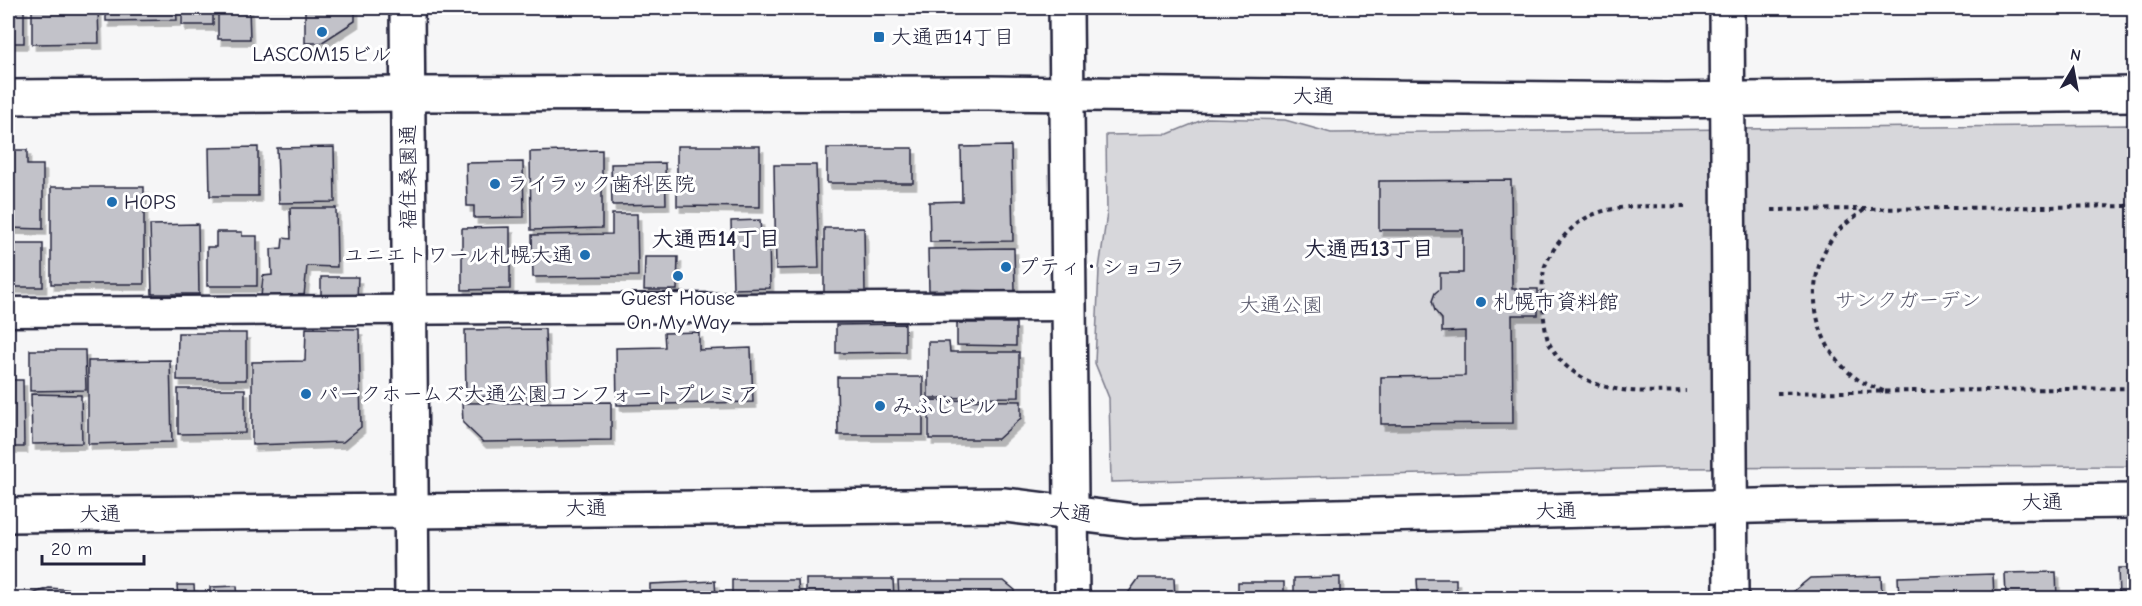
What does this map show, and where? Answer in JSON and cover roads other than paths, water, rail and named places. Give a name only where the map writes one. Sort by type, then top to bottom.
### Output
[{"type":"street","name":"福住桑園通","points":[[407,8],[412,598]]},
{"type":"street","points":[[1066,8],[1072,598]]},
{"type":"street","points":[[1727,8],[1731,598]]},
{"type":"street","name":"大通","points":[[8,97],[1067,93],[1642,100],[2134,94]]},
{"type":"street","points":[[8,312],[1069,306]]},
{"type":"street","name":"大通","points":[[8,515],[1005,504],[1134,521],[1795,505],[2134,501]]},
{"type":"place","name":"LASCOM15ビル","points":[[322,32]]},
{"type":"place","name":"大通西14丁目","points":[[879,37]]},
{"type":"place","name":"ライラック歯科医院","points":[[495,184]]},
{"type":"place","name":"HOPS","points":[[112,202]]},
{"type":"place","name":"ユニエトワール札幌大通","points":[[585,255]]},
{"type":"place","name":"プティ・ショコラ","points":[[1006,267]]},
{"type":"place","name":"Guest House On My Way","points":[[678,276]]},
{"type":"place","name":"札幌市資料館","points":[[1481,302]]},
{"type":"place","name":"パークホームズ大通公園コンフォートプレミア","points":[[306,394]]},
{"type":"place","name":"みふじビル","points":[[880,406]]},
{"type":"district","name":"大通西14丁目","points":[[716,239]]},
{"type":"district","name":"大通西13丁目","points":[[1369,249]]},
{"type":"park label","name":"サンクガーデン","points":[[1908,300]]},
{"type":"park label","name":"大通公園","points":[[1281,305]]}]
